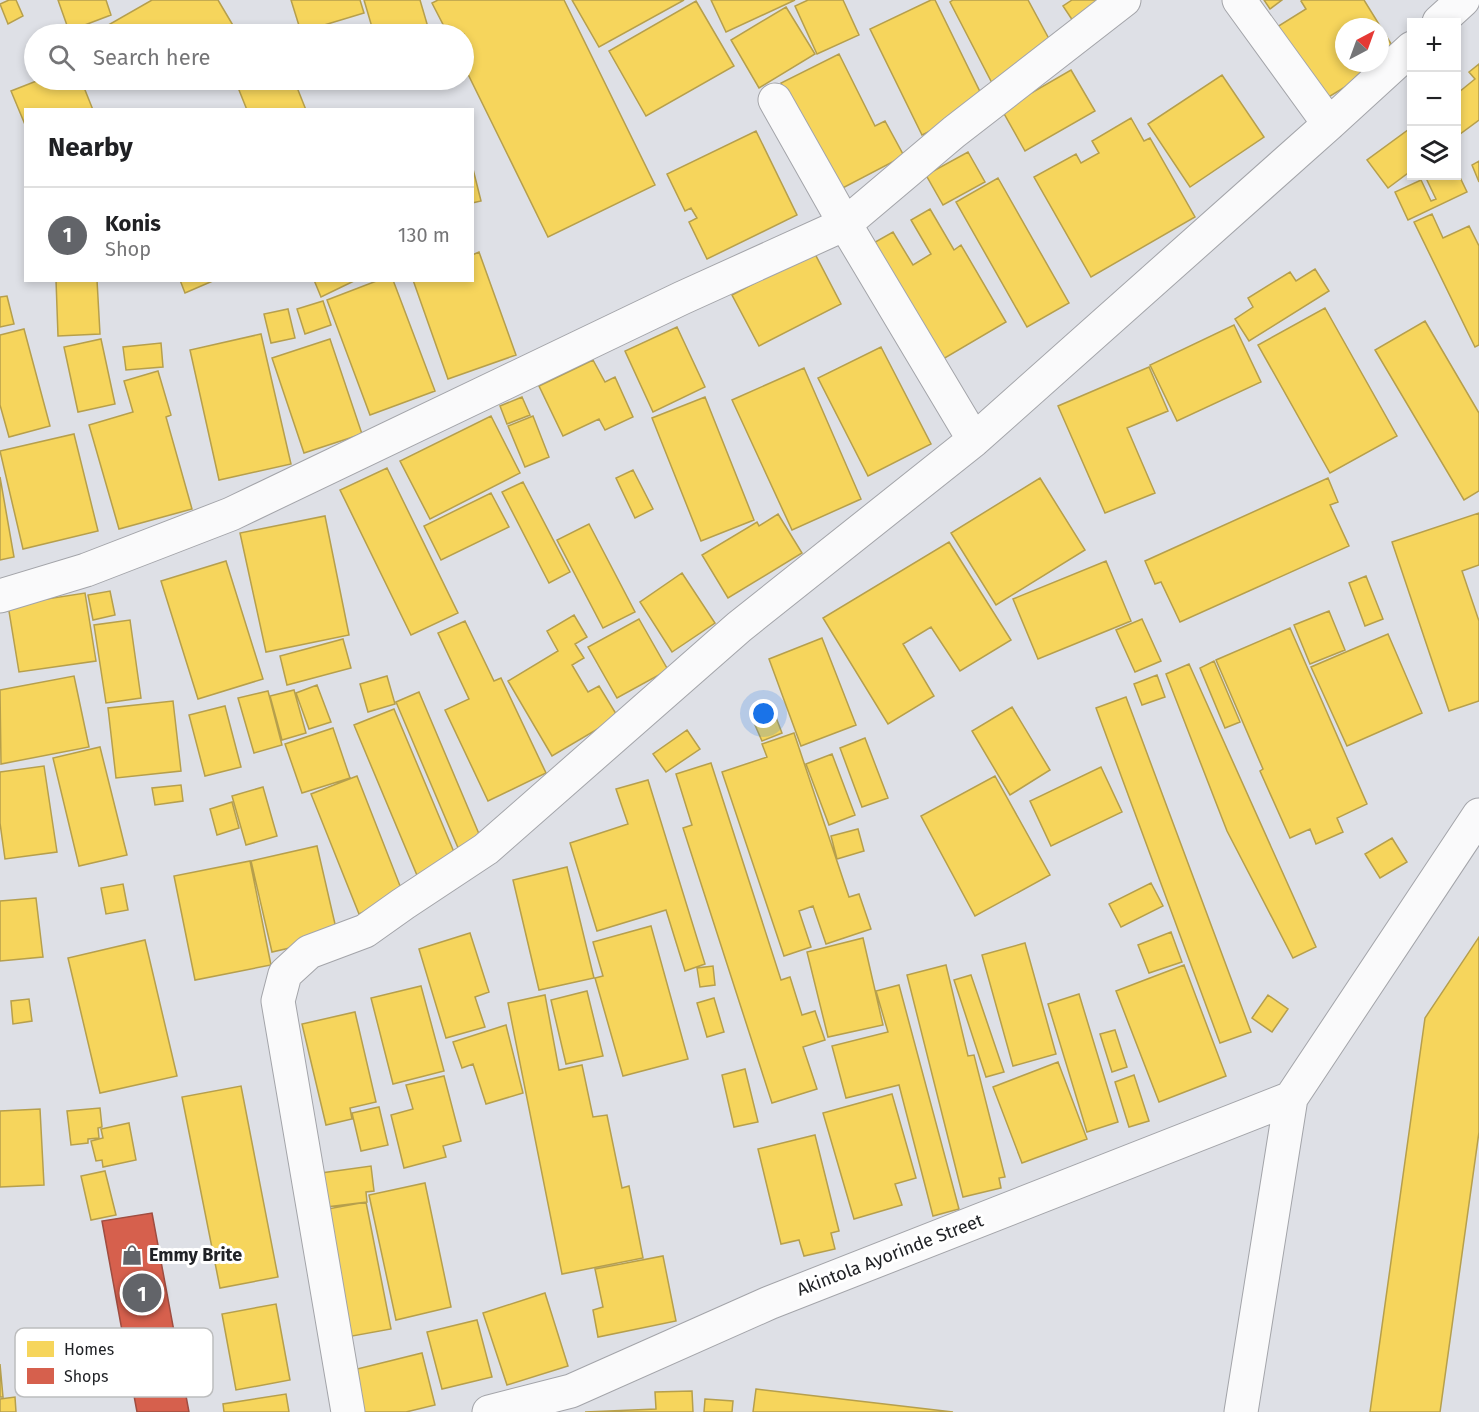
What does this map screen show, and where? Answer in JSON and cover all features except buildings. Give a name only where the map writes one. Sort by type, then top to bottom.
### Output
[{"type":"street","points":[[0,596],[86,570],[231,514],[682,298],[845,224],[954,132],[1124,0]]},
{"type":"street","points":[[1239,0],[1329,124]]},
{"type":"street","points":[[1443,18],[1463,0]]},
{"type":"street","points":[[348,1412],[278,1001],[285,974],[309,952],[365,931],[486,849],[739,627],[974,440],[1407,53]]},
{"type":"street","points":[[775,100],[845,224],[974,440]]},
{"type":"street","points":[[1241,1412],[1291,1098],[1479,815]]},
{"type":"street","name":"Akintola Ayorinde Street","points":[[489,1412],[572,1390],[769,1303],[1291,1098]]},
{"type":"place","name":"Emmy Brite","points":[[132,1255]]},
{"type":"place","name":"Konis","points":[[142,1293]]}]
